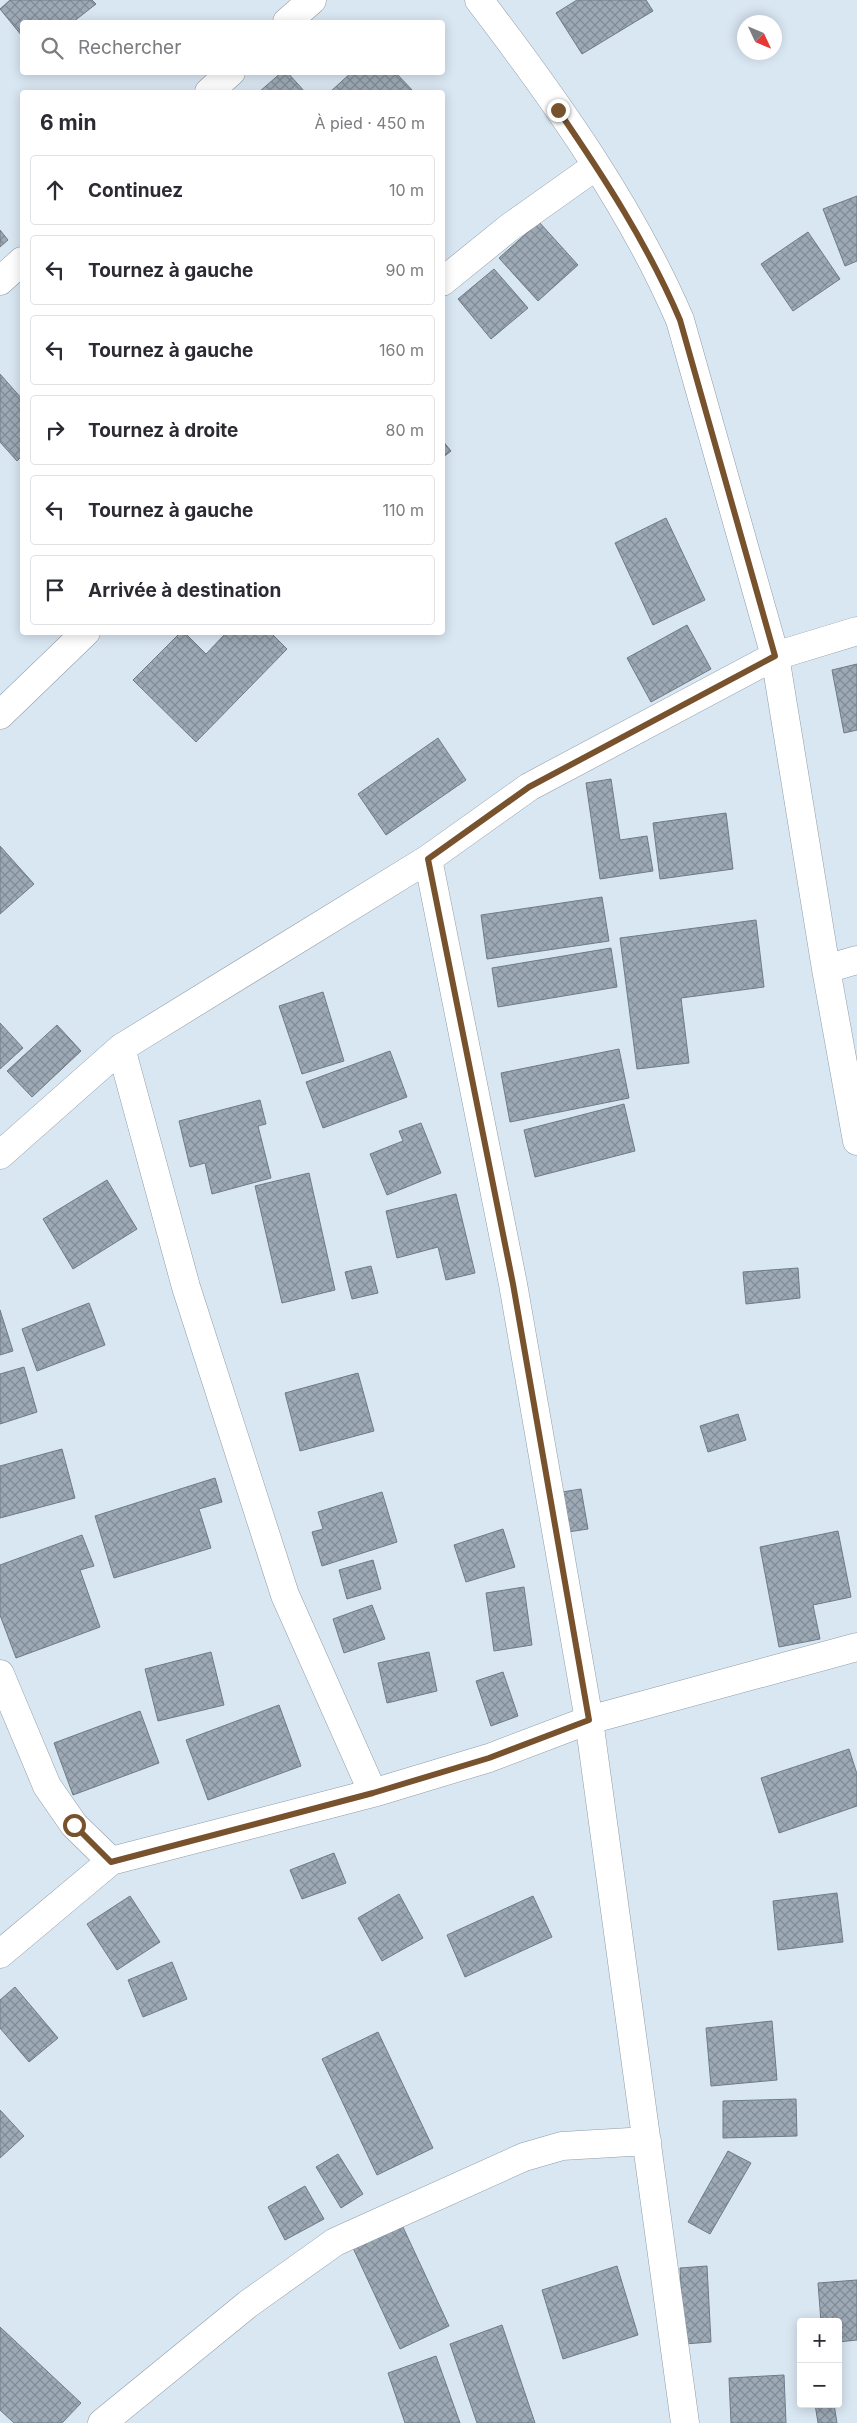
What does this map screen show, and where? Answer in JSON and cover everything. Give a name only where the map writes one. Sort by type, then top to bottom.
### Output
[{"type":"street","points":[[289,20],[312,0]]},
{"type":"street","points":[[479,0],[525,61],[596,166],[660,274],[680,320],[775,656],[826,969],[857,1142]]},
{"type":"street","points":[[211,90],[228,75]]},
{"type":"street","points":[[445,280],[510,227],[596,166]]},
{"type":"street","points":[[0,281],[20,263]]},
{"type":"street","points":[[0,1155],[121,1048],[428,859],[529,787],[775,656],[857,631]]},
{"type":"street","points":[[0,715],[83,635]]},
{"type":"street","points":[[428,859],[513,1284],[589,1720],[685,2423]]},
{"type":"street","points":[[826,969],[857,960]]},
{"type":"street","points":[[121,1048],[186,1287],[285,1595],[373,1793]]},
{"type":"street","points":[[0,1954],[111,1862],[373,1793],[489,1758],[589,1720],[857,1647]]},
{"type":"street","points":[[0,1674],[47,1786],[74,1825],[111,1862]]},
{"type":"street","points":[[102,2423],[248,2304],[335,2242],[524,2157],[562,2146],[647,2141]]},
{"type":"building","points":[[10,0],[92,0],[96,4],[76,20],[20,20],[20,34],[0,9]]},
{"type":"building","points":[[577,0],[646,0],[653,11],[582,54],[556,13]]},
{"type":"building","points":[[279,75],[290,75],[303,90],[261,90]]},
{"type":"building","points":[[349,75],[398,75],[412,90],[332,90]]},
{"type":"building","points":[[857,196],[857,261],[845,266],[823,209]]},
{"type":"building","points":[[539,222],[578,265],[538,301],[499,258]]},
{"type":"building","points":[[0,230],[8,240],[0,247]]},
{"type":"building","points":[[808,232],[840,279],[793,311],[761,264]]},
{"type":"building","points":[[494,269],[528,308],[491,339],[458,299]]},
{"type":"building","points":[[0,374],[20,397],[20,458],[17,461],[0,442]]},
{"type":"building","points":[[445,444],[451,451],[445,456]]},
{"type":"building","points":[[666,518],[705,600],[653,625],[615,543]]},
{"type":"building","points":[[687,625],[711,669],[651,702],[627,658]]},
{"type":"building","points":[[178,635],[187,635],[206,654],[224,635],[273,635],[287,649],[196,742],[133,680]]},
{"type":"building","points":[[857,664],[857,730],[844,733],[832,670]]},
{"type":"building","points":[[438,738],[466,780],[386,835],[358,794]]},
{"type":"building","points":[[611,779],[620,840],[647,836],[653,871],[600,879],[586,783]]},
{"type":"building","points":[[726,813],[733,869],[660,879],[653,823]]},
{"type":"building","points":[[0,846],[34,884],[0,914]]},
{"type":"building","points":[[602,897],[609,941],[487,959],[481,915]]},
{"type":"building","points":[[756,920],[764,987],[681,998],[689,1063],[637,1069],[620,938]]},
{"type":"building","points":[[611,948],[617,987],[498,1007],[492,968]]},
{"type":"building","points":[[323,992],[344,1061],[302,1074],[279,1006]]},
{"type":"building","points":[[0,1023],[23,1048],[0,1069]]},
{"type":"building","points":[[57,1025],[81,1051],[32,1097],[7,1071]]},
{"type":"building","points":[[619,1049],[629,1098],[510,1122],[501,1073]]},
{"type":"building","points":[[390,1051],[407,1097],[323,1128],[306,1082]]},
{"type":"building","points":[[260,1100],[266,1124],[258,1126],[271,1178],[212,1194],[205,1163],[190,1167],[179,1121]]},
{"type":"building","points":[[624,1104],[635,1151],[535,1177],[524,1130]]},
{"type":"building","points":[[421,1123],[441,1173],[387,1195],[370,1154],[403,1141],[399,1131]]},
{"type":"building","points":[[309,1173],[335,1290],[282,1303],[255,1186]]},
{"type":"building","points":[[107,1180],[137,1229],[73,1269],[43,1219]]},
{"type":"building","points":[[456,1194],[475,1273],[446,1280],[438,1247],[397,1258],[386,1211]]},
{"type":"building","points":[[371,1266],[378,1293],[352,1299],[345,1272]]},
{"type":"building","points":[[798,1268],[800,1298],[746,1304],[743,1272]]},
{"type":"building","points":[[89,1303],[105,1345],[37,1371],[22,1329]]},
{"type":"building","points":[[0,1310],[13,1351],[0,1355]]},
{"type":"building","points":[[24,1367],[37,1412],[0,1424],[0,1374]]},
{"type":"building","points":[[358,1373],[374,1431],[300,1451],[285,1393]]},
{"type":"building","points":[[738,1414],[746,1440],[708,1452],[700,1426]]},
{"type":"building","points":[[62,1449],[75,1498],[0,1518],[0,1466]]},
{"type":"building","points":[[215,1478],[222,1502],[199,1509],[211,1548],[114,1578],[95,1516]]},
{"type":"building","points":[[581,1489],[588,1529],[568,1532],[562,1492]]},
{"type":"building","points":[[382,1492],[397,1542],[322,1566],[312,1532],[323,1529],[318,1512]]},
{"type":"building","points":[[503,1529],[515,1567],[466,1582],[454,1545]]},
{"type":"building","points":[[838,1531],[851,1597],[813,1605],[820,1639],[779,1647],[760,1547]]},
{"type":"building","points":[[82,1535],[94,1566],[80,1570],[100,1627],[16,1658],[0,1615],[0,1565]]},
{"type":"building","points":[[373,1560],[381,1589],[347,1599],[339,1570]]},
{"type":"building","points":[[524,1587],[532,1645],[494,1651],[486,1593]]},
{"type":"building","points":[[372,1605],[385,1639],[344,1653],[333,1619]]},
{"type":"building","points":[[211,1652],[224,1705],[158,1721],[145,1669]]},
{"type":"building","points":[[429,1652],[437,1691],[387,1703],[378,1663]]},
{"type":"building","points":[[503,1672],[518,1716],[491,1726],[476,1681]]},
{"type":"building","points":[[279,1705],[301,1766],[208,1800],[186,1740]]},
{"type":"building","points":[[140,1711],[159,1763],[73,1795],[54,1743]]},
{"type":"building","points":[[849,1749],[857,1774],[857,1806],[779,1833],[761,1778]]},
{"type":"building","points":[[334,1853],[346,1883],[302,1899],[290,1870]]},
{"type":"building","points":[[837,1893],[843,1942],[778,1950],[773,1901]]},
{"type":"building","points":[[399,1894],[423,1938],[382,1961],[358,1918]]},
{"type":"building","points":[[130,1896],[160,1942],[117,1970],[87,1924]]},
{"type":"building","points":[[533,1896],[552,1937],[465,1977],[447,1935]]},
{"type":"building","points":[[172,1962],[187,1999],[143,2017],[128,1980]]},
{"type":"building","points":[[15,1987],[58,2038],[29,2062],[0,2028],[0,2000]]},
{"type":"building","points":[[772,2021],[777,2080],[711,2086],[706,2028]]},
{"type":"building","points":[[378,2032],[433,2148],[377,2175],[322,2059]]},
{"type":"building","points":[[796,2099],[797,2136],[723,2138],[723,2101]]},
{"type":"building","points":[[0,2110],[24,2136],[0,2158]]},
{"type":"building","points":[[728,2151],[751,2163],[710,2234],[688,2222]]},
{"type":"building","points":[[338,2154],[363,2194],[341,2208],[316,2167]]},
{"type":"building","points":[[305,2186],[324,2219],[285,2240],[268,2207]]},
{"type":"building","points":[[402,2225],[449,2326],[400,2349],[353,2248]]},
{"type":"building","points":[[617,2266],[638,2335],[563,2359],[542,2290]]},
{"type":"building","points":[[707,2266],[711,2342],[684,2344],[680,2268]]},
{"type":"building","points":[[857,2280],[857,2340],[842,2342],[842,2318],[821,2318],[818,2283]]},
{"type":"building","points":[[502,2325],[535,2423],[477,2423],[450,2344]]},
{"type":"building","points":[[0,2327],[81,2403],[62,2423],[14,2423],[0,2410]]},
{"type":"building","points":[[436,2356],[460,2423],[405,2423],[388,2373]]},
{"type":"building","points":[[784,2375],[786,2423],[731,2423],[729,2378]]},
{"type":"building","points":[[816,2408],[835,2408],[837,2423],[818,2423]]},
{"type":"route","points":[[74,1825],[111,1862],[373,1793],[489,1758],[589,1720],[513,1284],[428,859],[529,787],[775,656],[680,320],[660,274],[596,166],[558,110]]}]
